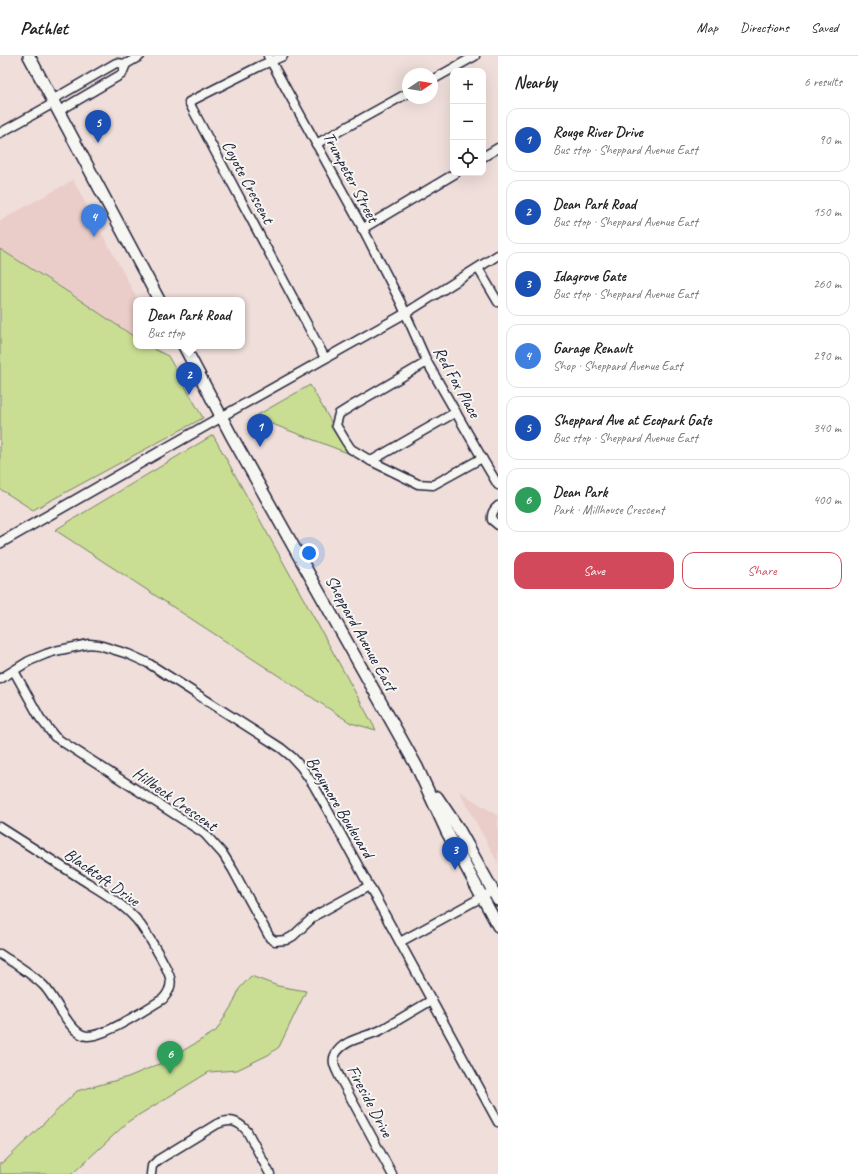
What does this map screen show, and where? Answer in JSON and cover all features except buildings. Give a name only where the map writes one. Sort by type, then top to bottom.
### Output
[{"type":"main road","points":[[29,56],[157,297]]},
{"type":"main road","name":"Sheppard Avenue East","points":[[186,349],[221,417],[416,767],[447,832],[498,926]]},
{"type":"main road","name":"Sheppard Avenue East","points":[[416,767],[458,828],[496,896]]},
{"type":"street","points":[[55,105],[116,63],[126,64],[140,56]]},
{"type":"street","points":[[270,58],[283,56]]},
{"type":"street","points":[[438,77],[475,56]]},
{"type":"street","name":"Trumpeter Street","points":[[270,58],[406,313]]},
{"type":"street","name":"Coyote Crescent","points":[[270,58],[189,102],[325,358]]},
{"type":"street","points":[[0,133],[55,105],[122,74],[126,64]]},
{"type":"street","points":[[316,144],[402,96]]},
{"type":"street","points":[[486,155],[498,148]]},
{"type":"street","points":[[362,229],[451,176]]},
{"type":"street","points":[[0,543],[406,313],[498,255]]},
{"type":"street","points":[[478,268],[498,302]]},
{"type":"street","name":"Red Fox Place","points":[[406,313],[427,362],[498,485]]},
{"type":"street","points":[[427,362],[339,414],[336,425],[352,449],[371,461],[418,484],[433,485],[482,458]]},
{"type":"street","points":[[371,461],[456,412]]},
{"type":"street","points":[[498,506],[494,509],[491,515],[492,520],[498,525]]},
{"type":"street","name":"Braymore Boulevard","points":[[0,679],[29,661],[46,654],[89,644],[99,645],[128,654],[148,663],[281,748],[292,757],[313,784],[498,1122]]},
{"type":"street","name":"Hillbeck Crescent","points":[[14,671],[40,718],[55,737],[205,834],[226,860],[240,882],[270,938],[275,941],[286,940],[293,936],[316,915],[369,886]]},
{"type":"street","name":"Blacktoft Drive","points":[[0,827],[110,896],[135,918],[144,929],[166,968],[170,977],[171,987],[163,999],[103,1032],[96,1035],[86,1036],[80,1034],[70,1025],[52,996],[33,976],[0,954]]},
{"type":"street","points":[[400,942],[482,898],[496,896]]},
{"type":"street","name":"Fireside Drive","points":[[392,1174],[340,1078],[334,1066],[334,1058],[338,1050],[347,1044],[380,1030],[432,1000]]},
{"type":"street","points":[[151,1174],[152,1166],[166,1154],[217,1124],[230,1120],[242,1126],[247,1131],[270,1174]]},
{"type":"shaded area","points":[[73,180],[136,297],[133,297],[133,336],[68,292],[0,249],[0,221]]},
{"type":"shaded area","points":[[459,791],[498,816],[498,863]]},
{"type":"green space","points":[[0,249],[68,292],[133,336],[133,349],[154,349],[168,356],[203,418],[33,510],[0,489]]},
{"type":"green space","points":[[310,385],[342,441],[358,457],[254,417]]},
{"type":"green space","points":[[213,435],[376,730],[351,723],[55,530]]},
{"type":"green space","points":[[251,976],[278,986],[306,991],[279,1047],[268,1055],[237,1070],[209,1072],[129,1121],[72,1174],[0,1174],[0,1163],[4,1162],[77,1091],[128,1077],[164,1062],[216,1031],[234,1002],[239,989]]},
{"type":"place","name":"Sheppard Ave at Ecopark Gate","points":[[98,143]]},
{"type":"place","name":"Garage Renault","points":[[94,237]]},
{"type":"place","name":"Dean Park Road","points":[[189,395]]},
{"type":"place","name":"Rouge River Drive","points":[[260,447]]},
{"type":"place","name":"Idagrove Gate","points":[[455,870]]},
{"type":"place","name":"Dean Park","points":[[170,1074]]}]
